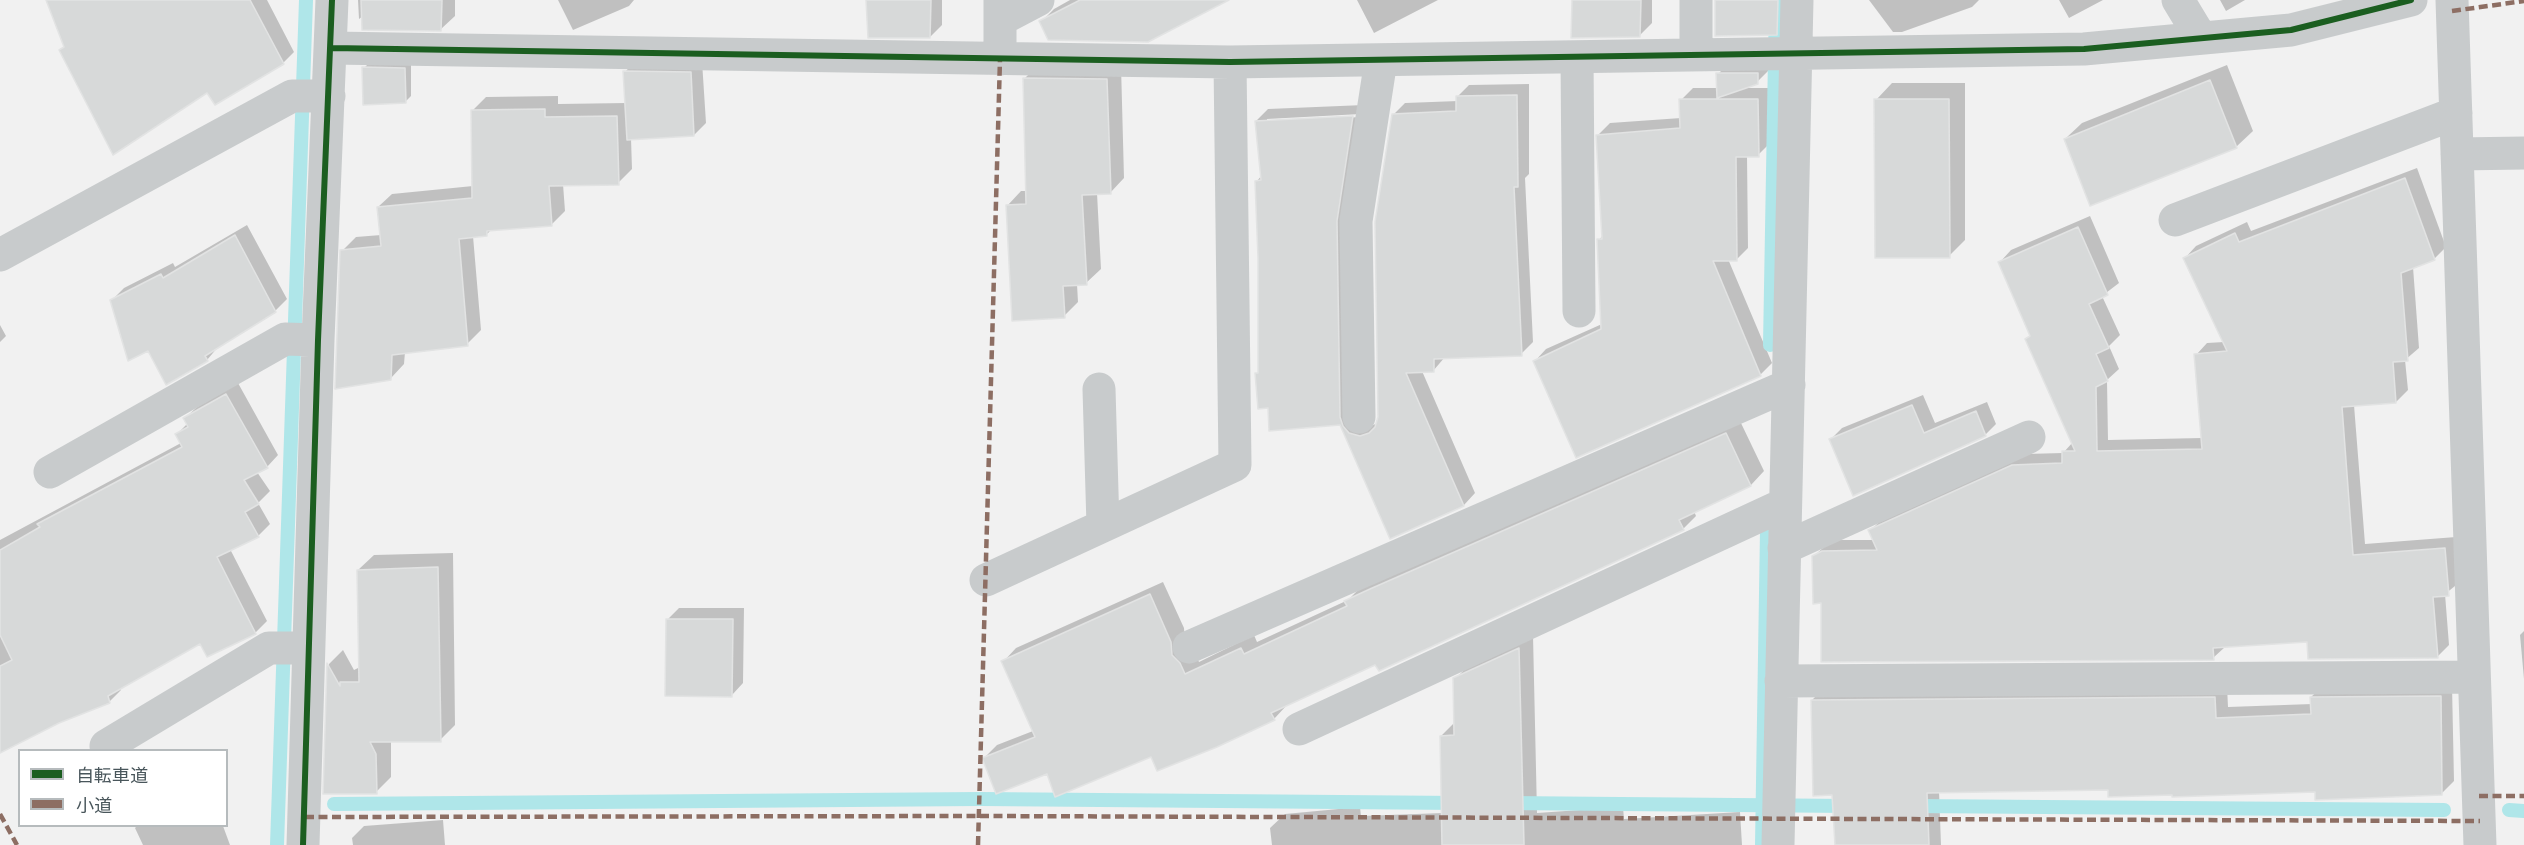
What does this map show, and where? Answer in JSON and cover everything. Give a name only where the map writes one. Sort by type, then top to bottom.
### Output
[{"type":"street","points":[[303,845],[289,648],[312,96],[331,48],[332,0]]},
{"type":"street","points":[[1000,59],[1000,10],[1038,0]]},
{"type":"street","points":[[1696,0],[1696,54]]},
{"type":"street","points":[[1778,818],[1797,0]]},
{"type":"street","points":[[2178,0],[2201,38]]},
{"type":"street","points":[[331,48],[1230,62],[2084,49],[2291,30],[2411,0]]},
{"type":"street","points":[[2452,0],[2480,845]]},
{"type":"street","points":[[1577,57],[1579,311]]},
{"type":"street","points":[[1359,417],[1356,221],[1382,60]]},
{"type":"street","points":[[986,580],[1235,465],[1230,62]]},
{"type":"street","points":[[0,255],[312,96]]},
{"type":"street","points":[[2175,219],[2456,113]]},
{"type":"street","points":[[2457,154],[2524,153]]},
{"type":"street","points":[[50,472],[302,339]]},
{"type":"street","points":[[1190,647],[1789,385]]},
{"type":"street","points":[[1099,389],[1102,526]]},
{"type":"street","points":[[1784,548],[2029,437]]},
{"type":"street","points":[[1299,729],[1785,504]]},
{"type":"street","points":[[106,746],[289,648]]},
{"type":"street","points":[[1781,681],[2475,678]]},
{"type":"building","points":[[46,0],[250,0],[284,64],[215,105],[207,93],[113,155],[59,50],[64,47]]},
{"type":"building","points":[[361,0],[442,0],[441,31],[362,30]]},
{"type":"building","points":[[866,0],[931,0],[930,38],[868,38]]},
{"type":"building","points":[[1080,0],[1229,0],[1148,42],[1048,40],[1039,21]]},
{"type":"building","points":[[1572,0],[1641,0],[1640,37],[1571,38]]},
{"type":"building","points":[[1715,0],[1778,0],[1777,35],[1715,36]]},
{"type":"building","points":[[362,67],[405,68],[406,103],[363,105]]},
{"type":"building","points":[[623,71],[691,72],[694,136],[627,140]]},
{"type":"building","points":[[1716,73],[1758,73],[1758,84],[1717,98]]},
{"type":"building","points":[[1023,78],[1107,79],[1111,194],[1082,195],[1087,285],[1063,286],[1065,318],[1012,321],[1006,205],[1026,204]]},
{"type":"building","points":[[2210,80],[2237,148],[2090,206],[2064,139]]},
{"type":"building","points":[[1517,95],[1518,187],[1514,187],[1522,356],[1434,359],[1434,372],[1406,373],[1464,506],[1390,539],[1340,425],[1269,431],[1268,408],[1258,409],[1255,373],[1258,373],[1258,258],[1255,181],[1261,180],[1255,121],[1353,116],[1337,221],[1340,417],[1349,433],[1360,436],[1369,433],[1375,427],[1378,417],[1375,222],[1392,114],[1456,111],[1456,96]]},
{"type":"building","points":[[1679,99],[1758,99],[1759,157],[1736,157],[1737,261],[1713,261],[1761,376],[1576,458],[1533,361],[1601,329],[1597,239],[1602,239],[1596,135],[1680,128]]},
{"type":"building","points":[[1874,99],[1949,99],[1950,258],[1875,258]]},
{"type":"building","points":[[545,109],[545,117],[617,116],[619,185],[549,186],[552,226],[487,231],[487,236],[459,239],[468,346],[392,355],[391,380],[335,389],[340,250],[381,246],[377,207],[472,198],[471,110]]},
{"type":"building","points":[[2405,178],[2435,260],[2401,273],[2408,361],[2393,362],[2396,403],[2342,407],[2353,555],[2445,548],[2449,596],[2433,597],[2438,658],[2308,659],[2307,642],[2213,648],[2214,660],[1821,662],[1821,603],[1813,604],[1812,556],[1822,551],[1877,550],[1868,530],[2012,465],[2062,463],[2062,451],[2075,451],[2025,339],[2030,336],[1998,262],[2078,227],[2108,295],[2089,304],[2109,348],[2096,354],[2108,381],[2096,387],[2097,451],[2202,449],[2194,354],[2227,351],[2183,258],[2235,233],[2239,242]]},
{"type":"building","points":[[235,235],[276,312],[205,356],[208,361],[166,385],[148,351],[128,361],[110,300],[161,274],[163,278]]},
{"type":"building","points":[[226,394],[268,468],[244,480],[259,504],[245,512],[259,537],[217,557],[256,634],[207,657],[200,644],[108,696],[110,703],[59,723],[0,753],[0,666],[12,660],[0,635],[0,550],[40,527],[37,524],[182,447],[175,434],[188,427],[183,418]]},
{"type":"building","points":[[1912,405],[1924,433],[1976,411],[1986,436],[1853,496],[1829,439]]},
{"type":"building","points":[[1726,433],[1751,486],[1679,520],[1684,530],[1379,671],[1375,665],[1271,713],[1275,720],[1157,771],[1151,757],[1055,797],[1047,774],[996,794],[982,758],[1035,737],[1001,661],[1150,594],[1171,642],[1172,655],[1180,663],[1185,674],[1241,648],[1244,654],[1347,606],[1344,601],[1370,589]]},
{"type":"building","points":[[438,567],[441,742],[370,742],[376,754],[377,794],[323,794],[327,663],[340,686],[340,682],[359,682],[357,570]]},
{"type":"building","points":[[666,619],[733,619],[732,697],[665,696]]},
{"type":"building","points":[[1519,648],[1524,845],[1442,845],[1440,736],[1454,735],[1453,678]]},
{"type":"building","points":[[2441,696],[2442,795],[2315,800],[2315,792],[2172,797],[2172,795],[2108,797],[2108,790],[1927,793],[1929,845],[1835,845],[1832,795],[1813,796],[1811,700],[2215,697],[2216,718],[2311,714],[2310,697]]},
{"type":"waterway","points":[[277,845],[306,0]]},
{"type":"waterway","points":[[1770,345],[1776,0]]},
{"type":"waterway","points":[[1762,845],[1767,530]]},
{"type":"waterway","points":[[334,804],[980,799],[1460,803]]},
{"type":"waterway","points":[[1506,803],[1850,806]]},
{"type":"waterway","points":[[1911,806],[2444,810]]},
{"type":"waterway","points":[[2509,810],[2524,811]]},
{"type":"marked path","points":[[2452,11],[2524,1]]},
{"type":"marked path","points":[[978,845],[1000,59]]},
{"type":"marked path","points":[[2479,796],[2524,796]]},
{"type":"marked path","points":[[0,814],[17,845]]},
{"type":"marked path","points":[[305,817],[979,816],[2480,821]]},
{"type":"cycle path","points":[[303,845],[318,340],[332,0]]},
{"type":"cycle path","points":[[331,48],[1230,62],[2084,49],[2291,30],[2411,0]]}]
